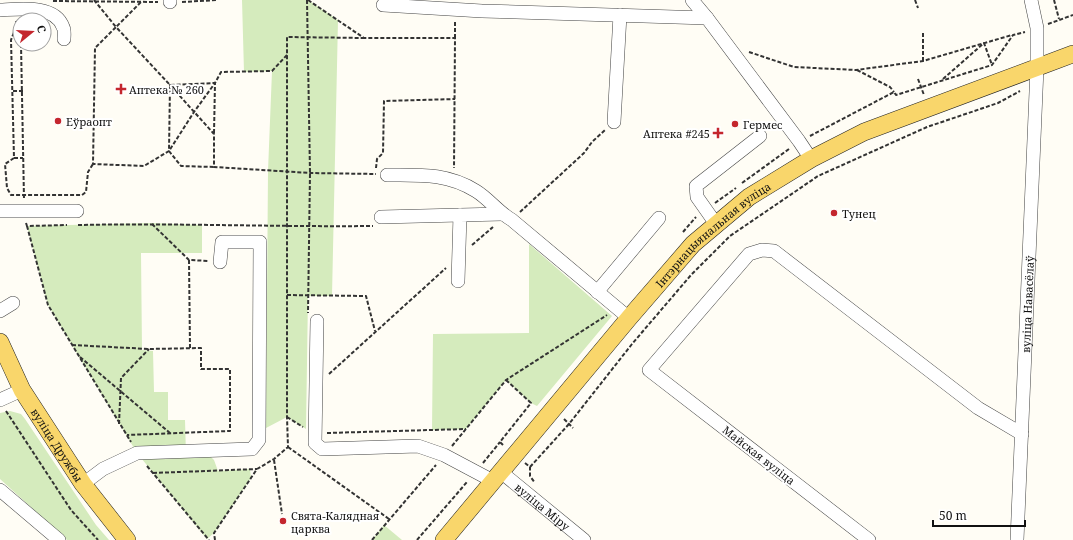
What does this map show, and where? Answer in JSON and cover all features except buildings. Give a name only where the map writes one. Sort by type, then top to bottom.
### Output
[{"type":"main road","name":"Інтэрнацыянальная вуліца","points":[[444,540],[629,318],[693,244],[749,197],[811,159],[864,132],[1036,75],[1073,54]]},
{"type":"main road","name":"вуліца Дружбы","points":[[0,342],[22,390],[83,484],[127,540]]},
{"type":"street","points":[[692,0],[707,18],[811,159]]},
{"type":"street","name":"вуліца Навасёлаў","points":[[1017,540],[1036,75],[1037,28],[1031,0]]},
{"type":"street","points":[[383,5],[482,11],[707,18]]},
{"type":"street","points":[[0,10],[45,11],[58,18],[63,27],[64,40]]},
{"type":"street","points":[[614,122],[620,15]]},
{"type":"street","points":[[716,224],[697,197],[696,186],[760,136]]},
{"type":"street","points":[[387,176],[435,175],[454,180],[477,191],[629,318]]},
{"type":"street","points":[[1,211],[77,211]]},
{"type":"street","points":[[381,221],[460,215],[507,217]]},
{"type":"street","points":[[458,281],[460,215]]},
{"type":"street","points":[[597,292],[659,218]]},
{"type":"street","points":[[83,484],[103,469],[137,453],[252,449],[260,440],[260,242],[222,242],[220,262]]},
{"type":"street","name":"Майская вуліца","points":[[869,540],[648,370],[749,254],[762,250],[774,251],[978,408],[1022,434]]},
{"type":"street","points":[[0,311],[13,303]]},
{"type":"street","name":"вуліца Міру","points":[[312,320],[315,443],[322,449],[418,446],[444,454],[476,471],[497,477],[584,540]]},
{"type":"street","points":[[2,403],[22,390]]},
{"type":"street","points":[[0,490],[59,540]]},
{"type":"path","points":[[46,0],[141,2],[218,0]]},
{"type":"path","points":[[307,0],[364,38]]},
{"type":"path","points":[[307,0],[310,173],[308,296],[312,320]]},
{"type":"path","points":[[915,0],[918,8]]},
{"type":"path","points":[[1054,0],[1059,19],[1073,15]]},
{"type":"path","points":[[95,1],[116,27],[214,134]]},
{"type":"path","points":[[23,158],[14,158],[5,164],[7,188],[11,195],[82,195],[86,192],[88,172],[93,164],[95,48],[141,2]]},
{"type":"path","points":[[923,33],[923,61]]},
{"type":"path","points":[[743,49],[754,55],[794,67],[856,70],[923,61],[1013,35]]},
{"type":"path","points":[[12,37],[14,158]]},
{"type":"path","points":[[288,447],[286,417],[288,227],[287,38],[455,38],[454,180]]},
{"type":"path","points":[[984,43],[992,65]]},
{"type":"path","points":[[942,81],[984,43]]},
{"type":"path","points":[[21,52],[23,90],[23,194],[27,226],[48,305],[137,453],[209,540]]},
{"type":"path","points":[[93,164],[144,166],[169,151],[221,72],[272,71],[287,55]]},
{"type":"path","points":[[856,70],[890,87],[894,92]]},
{"type":"path","points":[[530,467],[569,424],[627,350],[691,275],[730,236],[818,176],[927,127],[998,103],[1036,75]]},
{"type":"path","points":[[170,85],[215,83]]},
{"type":"path","points":[[214,167],[215,83]]},
{"type":"path","points":[[170,85],[169,151],[181,166],[288,172],[376,174],[377,159],[383,153],[384,101],[455,99]]},
{"type":"path","points":[[13,91],[23,90]]},
{"type":"path","points":[[327,375],[500,221],[507,217],[584,153],[592,142],[614,122]]},
{"type":"path","points":[[27,226],[151,223],[288,227],[381,221]]},
{"type":"path","points":[[151,223],[189,260],[220,262]]},
{"type":"path","points":[[189,260],[190,348]]},
{"type":"path","points":[[287,295],[366,296],[375,331]]},
{"type":"path","points":[[72,345],[149,349],[201,348],[201,369],[230,369],[230,431],[126,435]]},
{"type":"path","points":[[119,424],[121,378],[149,349]]},
{"type":"path","points":[[78,355],[171,434]]},
{"type":"path","points":[[2,403],[71,510],[98,540]]},
{"type":"path","points":[[286,417],[306,429],[306,422]]},
{"type":"path","points":[[321,433],[466,429]]},
{"type":"path","points":[[417,540],[500,442]]},
{"type":"path","points":[[215,540],[214,533],[257,469],[274,459],[288,447]]},
{"type":"path","points":[[288,447],[389,519]]},
{"type":"path","points":[[274,459],[282,514]]},
{"type":"path","points":[[153,473],[257,469]]},
{"type":"green space","points":[[242,0],[308,0],[338,20],[332,296],[308,296],[306,429],[287,417],[266,428],[268,171],[272,71],[244,72]]},
{"type":"green space","points":[[151,223],[202,225],[202,253],[141,253],[142,350],[153,351],[154,392],[168,392],[168,420],[185,420],[186,455],[208,454],[214,460],[218,471],[250,469],[251,478],[214,533],[207,539],[137,453],[48,305],[27,226]]},
{"type":"green space","points":[[529,244],[612,316],[537,406],[531,403],[506,380],[466,429],[432,430],[433,334],[529,333]]},
{"type":"green space","points":[[10,411],[21,414],[25,419],[96,525],[109,540],[67,540],[0,479],[0,413]]},
{"type":"green space","points":[[384,525],[402,540],[372,540]]},
{"type":"place","name":"Аптека № 260","points":[[121,89]]},
{"type":"place","name":"Еўраопт","points":[[58,121]]},
{"type":"place","name":"Гермес","points":[[735,124]]},
{"type":"place","name":"Аптека #245","points":[[718,133]]},
{"type":"place","name":"Тунец","points":[[834,213]]},
{"type":"place","name":"Свята-Калядная царква","points":[[283,521]]}]
